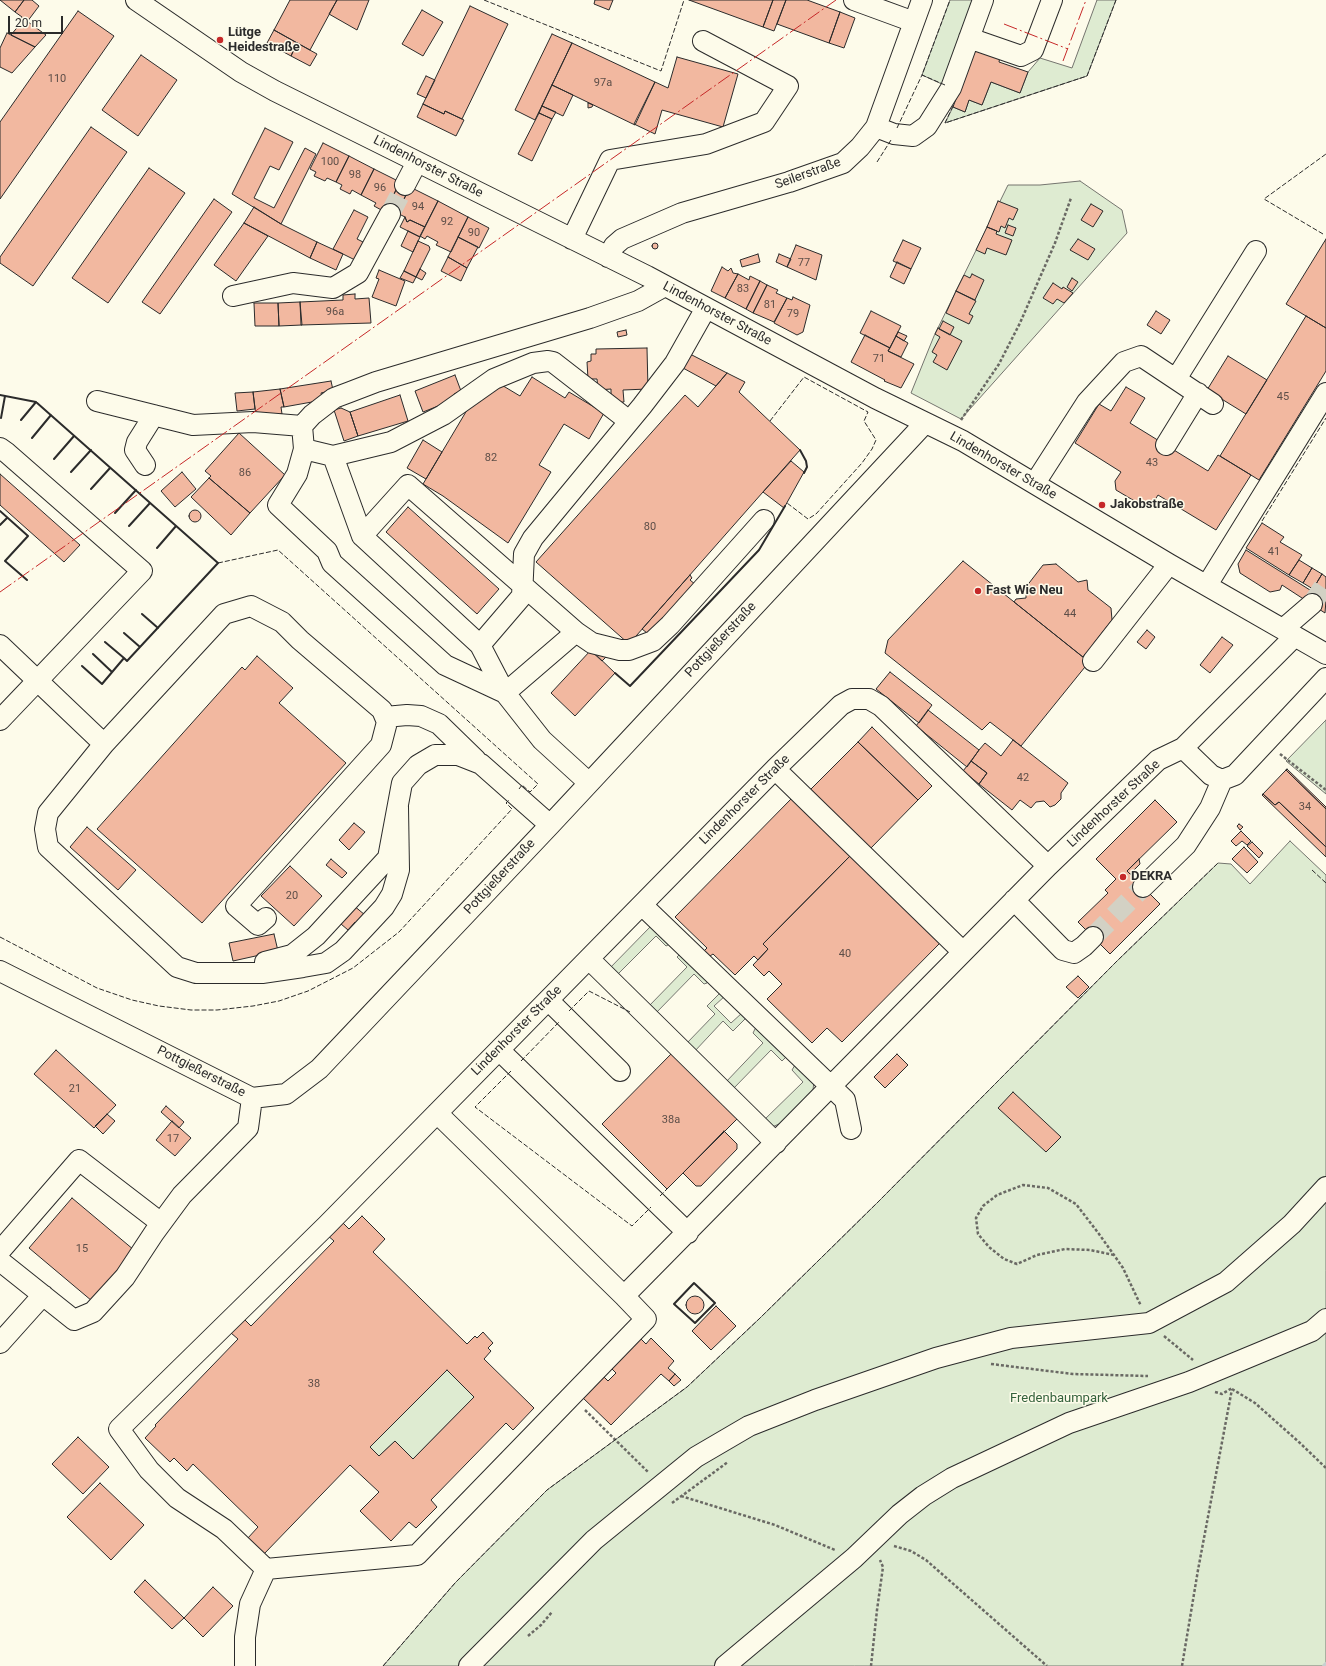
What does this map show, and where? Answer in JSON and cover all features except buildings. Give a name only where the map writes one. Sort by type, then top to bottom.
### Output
[{"type":"street","name":"Lindenhorster Straße","points":[[136,0],[241,72],[665,286],[925,423],[963,441],[1169,564],[1326,654]]},
{"type":"street","points":[[854,0],[914,22]]},
{"type":"street","name":"Seilerstraße","points":[[608,257],[614,246],[622,239],[682,213],[789,182],[843,163],[860,147],[876,126],[922,0]]},
{"type":"street","points":[[876,126],[894,134],[913,136],[927,126],[951,88],[983,0]]},
{"type":"street","points":[[969,38],[1021,56],[1033,50],[1052,0]]},
{"type":"street","points":[[572,239],[610,160],[706,144],[764,122],[788,86],[703,41]]},
{"type":"street","points":[[405,185],[417,162]]},
{"type":"street","points":[[233,296],[293,283],[333,288],[358,273],[390,214]]},
{"type":"street","points":[[1176,379],[1256,250]]},
{"type":"street","points":[[504,693],[445,665],[332,563],[327,551],[278,505],[297,474],[304,450],[302,426],[312,415],[334,398],[376,382],[590,318],[638,301],[665,286]]},
{"type":"street","points":[[480,645],[522,596],[524,554],[533,538],[675,363],[706,308]]},
{"type":"street","points":[[1035,483],[1087,402],[1124,362],[1141,356],[1206,398],[1166,445]]},
{"type":"street","points":[[304,450],[333,456],[391,442],[443,415],[494,379],[533,363],[548,361],[553,362],[568,372],[629,420]]},
{"type":"street","points":[[1207,585],[1326,393]]},
{"type":"street","points":[[97,402],[193,425],[253,422],[302,426]]},
{"type":"street","points":[[145,465],[136,450],[137,442],[154,415]]},
{"type":"street","name":"Pottgießerstraße","points":[[0,971],[252,1098],[286,1094],[319,1069],[550,825],[588,782],[925,423]]},
{"type":"street","points":[[0,448],[142,571],[0,720]]},
{"type":"street","points":[[333,456],[362,536],[480,645],[504,693],[542,740],[588,782]]},
{"type":"street","points":[[362,536],[408,485],[576,632],[592,643],[620,650],[629,650],[653,641],[670,625],[764,520]]},
{"type":"street","points":[[1093,661],[1169,564]]},
{"type":"street","points":[[1289,632],[1312,604]]},
{"type":"street","points":[[266,918],[258,925],[236,906],[380,745],[387,722],[382,710],[300,640],[282,622],[251,606],[224,614],[104,744],[48,813],[45,829],[48,847],[178,967],[196,973],[262,973],[326,963],[343,951],[384,907],[392,894],[399,870],[398,807]]},
{"type":"street","points":[[504,693],[576,632]]},
{"type":"street","name":"Lindenhorster Straße","points":[[624,1296],[688,1233],[1048,866],[1158,760],[1183,748],[1289,632]]},
{"type":"street","points":[[0,646],[104,744]]},
{"type":"street","points":[[1183,748],[1211,775],[1222,780],[1235,775],[1326,678]]},
{"type":"street","name":"Lindenhorster Straße","points":[[266,1569],[224,1529],[177,1498],[149,1470],[119,1429],[328,1225],[775,769],[841,706],[852,699],[869,699],[881,706],[1048,866]]},
{"type":"street","points":[[385,717],[407,715],[421,716],[439,724],[481,764],[550,825]]},
{"type":"street","points":[[212,974],[292,955],[316,936],[388,858],[402,782],[418,765],[435,755],[458,755],[481,764]]},
{"type":"street","points":[[775,769],[963,952]]},
{"type":"street","points":[[1144,887],[1186,845],[1210,808],[1222,780]]},
{"type":"street","points":[[1014,900],[1063,950],[1074,953],[1093,937]]},
{"type":"street","points":[[642,905],[832,1086],[845,1100],[851,1129]]},
{"type":"street","points":[[589,959],[776,1143]]},
{"type":"street","points":[[548,1000],[620,1072]]},
{"type":"street","points":[[499,1050],[688,1233]]},
{"type":"street","points":[[0,1260],[74,1320],[94,1312],[125,1277],[161,1223],[182,1195],[248,1128],[252,1098]]},
{"type":"street","points":[[245,1666],[245,1637],[250,1604],[266,1569],[417,1555],[646,1319],[437,1113]]},
{"type":"street","points":[[0,1251],[79,1160],[161,1223]]},
{"type":"street","points":[[468,1666],[594,1540],[696,1457],[749,1426],[815,1400],[936,1358],[1011,1338],[1149,1323],[1226,1282],[1292,1224],[1326,1187]]},
{"type":"street","points":[[0,1343],[43,1295]]},
{"type":"street","points":[[725,1666],[854,1558],[900,1514],[923,1496],[952,1478],[1069,1423],[1188,1382],[1312,1331],[1326,1319]]},
{"type":"path","points":[[960,422],[999,364],[1020,323],[1055,243],[1071,198]]},
{"type":"path","points":[[1265,743],[1326,790]]},
{"type":"path","points":[[1114,1255],[1090,1250],[1065,1249],[1037,1255],[1017,1264],[1004,1260],[989,1247],[978,1234],[976,1218],[983,1206],[997,1195],[1023,1185],[1048,1188],[1076,1204],[1114,1255],[1123,1268],[1149,1323],[1208,1373],[1255,1403],[1326,1468]]},
{"type":"path","points":[[984,1363],[1072,1374],[1149,1376]]},
{"type":"path","points":[[1182,1666],[1198,1570],[1232,1388]]},
{"type":"path","points":[[571,1396],[661,1484],[681,1496],[775,1525],[854,1558]]},
{"type":"path","points":[[669,1506],[734,1458]]},
{"type":"path","points":[[871,1666],[883,1567],[874,1540]]},
{"type":"path","points":[[874,1540],[911,1551],[926,1560],[1047,1666]]},
{"type":"path","points":[[523,1640],[541,1625],[555,1608]]},
{"type":"green space","points":[[950,0],[975,0],[944,85],[922,75]]},
{"type":"green space","points":[[1097,0],[1116,0],[1087,76],[945,123],[953,107],[965,112],[969,100],[982,105],[991,82],[1020,93],[1028,72],[1040,58],[1072,68]]},
{"type":"green space","points":[[1080,181],[1122,210],[1127,233],[961,419],[911,393],[934,336],[1008,185],[1040,185]]},
{"type":"green space","points":[[1326,720],[1326,794],[1286,761]]},
{"type":"green space","name":"Fredenbaumpark","points":[[1290,841],[1326,875],[1326,1666],[383,1666],[455,1583],[547,1490],[687,1387],[759,1319],[878,1202],[1117,961],[1218,863],[1231,864],[1250,884]]},
{"type":"green space","points":[[652,925],[670,943],[666,946],[656,936],[616,976],[648,1007],[687,967],[677,957],[681,953],[708,980],[707,983],[704,984],[694,974],[655,1014],[686,1044],[715,1014],[707,1006],[721,992],[725,996],[714,1006],[731,1023],[742,1013],[745,1015],[747,1017],[733,1031],[723,1021],[694,1052],[725,1083],[763,1043],[753,1033],[756,1027],[761,1024],[790,1053],[782,1061],[771,1050],[732,1090],[763,1121],[803,1082],[792,1070],[795,1065],[800,1062],[810,1072],[814,1081],[813,1090],[779,1124],[772,1127],[762,1124],[607,971]]},
{"type":"green space","points":[[447,1370],[474,1397],[413,1459],[395,1441],[379,1456],[370,1447]]},
{"type":"tunnel","points":[[390,214],[405,185]]},
{"type":"tunnel","points":[[1312,604],[1326,583]]},
{"type":"tunnel","points":[[1093,937],[1143,887]]},
{"type":"fence","points":[[484,0],[661,71],[684,0]]},
{"type":"fence","points":[[945,85],[922,75],[950,0]]},
{"type":"fence","points":[[953,106],[945,123],[1087,76],[1116,0]]},
{"type":"fence","points":[[897,128],[922,75]]},
{"type":"fence","points":[[877,162],[891,140]]},
{"type":"fence","points":[[1323,234],[1264,199],[1326,154]]},
{"type":"fence","points":[[770,421],[804,377],[868,412],[864,421],[876,440],[872,449],[862,463],[816,514],[808,519],[787,503]]},
{"type":"fence","points":[[1262,521],[1326,418]]},
{"type":"fence","points":[[218,563],[278,550],[538,784],[530,792],[522,785],[519,789]]},
{"type":"fence","points":[[0,937],[97,988],[132,1000],[159,1006],[191,1010],[217,1010],[253,1006],[279,1001],[308,991],[353,968],[399,932],[512,809],[506,803],[510,799]]},
{"type":"fence","points":[[383,1666],[455,1583],[547,1490],[687,1387],[759,1319],[878,1202],[1117,961],[1218,863]]},
{"type":"fence","points":[[1312,870],[1326,883]]},
{"type":"fence","points":[[569,1011],[589,991],[630,1012]]},
{"type":"fence","points":[[521,1061],[560,1021]]},
{"type":"fence","points":[[511,1071],[475,1107],[632,1226],[651,1207]]},
{"type":"fence","points":[[660,1196],[667,1189]]},
{"type":"wall","points":[[0,395],[36,402],[218,563],[127,661],[124,658],[102,684],[82,666]]},
{"type":"wall","points":[[1,418],[5,396]]},
{"type":"wall","points":[[21,420],[36,402]]},
{"type":"wall","points":[[32,438],[51,415]]},
{"type":"wall","points":[[54,459],[74,436]]},
{"type":"wall","points":[[71,472],[91,450]]},
{"type":"wall","points":[[800,450],[806,461],[807,467],[804,473]]},
{"type":"wall","points":[[91,489],[110,468]]},
{"type":"wall","points":[[115,513],[136,490]]},
{"type":"wall","points":[[129,526],[150,503]]},
{"type":"wall","points":[[615,673],[630,686],[759,550],[785,506]]},
{"type":"wall","points":[[0,511],[28,536],[5,561],[27,580]]},
{"type":"wall","points":[[0,525],[7,518]]},
{"type":"wall","points":[[157,548],[176,526]]},
{"type":"wall","points":[[142,614],[158,628]]},
{"type":"wall","points":[[124,633],[140,647]]},
{"type":"wall","points":[[105,642],[124,658]]},
{"type":"wall","points":[[93,654],[112,672]]},
{"type":"wall","points":[[694,1283],[715,1303],[695,1323],[674,1304],[694,1283]]},
{"type":"power","points":[[0,592],[836,0]]},
{"type":"power","points":[[1063,61],[1086,0]]},
{"type":"power","points":[[1004,24],[1068,49]]},
{"type":"place","name":"Lütge Heidestraße","points":[[220,40]]},
{"type":"place","name":"Jakobstraße","points":[[1102,505]]},
{"type":"place","name":"Fast Wie Neu","points":[[978,591]]},
{"type":"place","name":"DEKRA","points":[[1123,877]]}]
